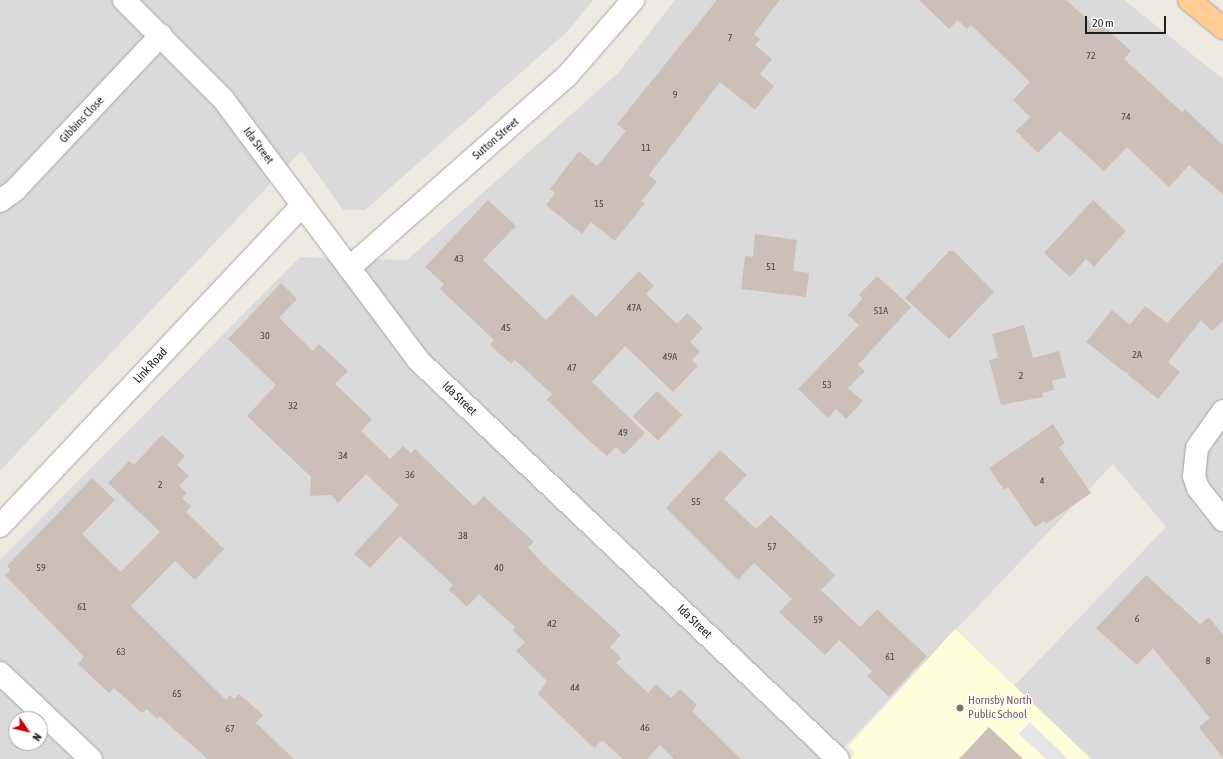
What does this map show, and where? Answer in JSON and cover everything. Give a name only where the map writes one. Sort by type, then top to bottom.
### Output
[{"type":"main road","points":[[1189,0],[1223,28]]},
{"type":"street","name":"Ida Street","points":[[124,0],[161,35],[223,99],[418,360],[838,759]]},
{"type":"street","name":"Sutton Street","points":[[349,268],[567,76],[633,0]]},
{"type":"street","name":"Gibbins Close","points":[[0,201],[15,190],[161,35]]},
{"type":"street","name":"Link Road","points":[[0,526],[302,205]]},
{"type":"street","points":[[1223,411],[1205,434],[1194,462],[1198,488],[1223,520]]},
{"type":"street","points":[[0,673],[91,759]]},
{"type":"shaded area","points":[[0,0],[593,0],[568,31],[365,210],[343,210],[301,151],[0,471]]},
{"type":"shaded area","points":[[675,0],[1124,0],[1223,79],[1223,759],[1091,759],[1014,686],[1166,527],[1113,464],[833,759],[0,759],[0,560],[300,257],[407,260],[619,72]]},
{"type":"shaded area","name":"Hornsby North Public School","points":[[955,629],[1091,759],[850,759],[855,753],[849,746]]},
{"type":"shaded area","points":[[1030,722],[1068,759],[1046,759],[1019,734]]},
{"type":"building","points":[[717,0],[780,0],[754,34],[760,39],[755,45],[772,59],[760,74],[774,86],[755,110],[720,82],[649,175],[657,182],[641,201],[645,203],[615,241],[591,222],[582,234],[546,205],[555,193],[550,189],[579,151],[597,166],[626,131],[617,124]]},
{"type":"building","points":[[919,0],[1066,0],[1092,24],[1096,19],[1131,51],[1124,59],[1182,112],[1185,109],[1223,145],[1223,195],[1189,165],[1169,187],[1127,147],[1104,171],[1060,131],[1038,153],[1016,131],[1030,117],[1013,100],[1030,82],[971,25],[967,29],[958,20],[949,29]]},
{"type":"building","points":[[488,200],[516,226],[483,260],[546,320],[572,294],[596,317],[639,271],[654,286],[646,294],[677,324],[687,313],[703,328],[690,342],[700,351],[692,360],[698,366],[673,392],[625,346],[592,382],[645,433],[624,455],[616,447],[607,456],[582,434],[547,400],[552,394],[515,360],[511,364],[490,345],[494,340],[440,289],[444,284],[425,267]]},
{"type":"building","points":[[1093,200],[1126,231],[1094,267],[1086,259],[1070,277],[1044,253]]},
{"type":"building","points":[[755,234],[797,240],[793,271],[809,273],[806,297],[741,289],[745,256],[753,257]]},
{"type":"building","points":[[949,251],[954,251],[994,292],[949,339],[905,298]]},
{"type":"building","points":[[1223,262],[1223,320],[1212,331],[1201,320],[1168,362],[1180,372],[1158,399],[1127,374],[1130,372],[1126,373],[1086,342],[1112,310],[1130,325],[1145,306],[1167,323]]},
{"type":"building","points":[[877,276],[911,307],[858,365],[865,371],[848,388],[863,401],[846,419],[836,409],[828,418],[798,389],[859,325],[848,315],[862,299],[859,295]]},
{"type":"building","points":[[281,283],[297,299],[279,318],[313,351],[319,344],[348,371],[335,384],[372,419],[361,431],[390,459],[403,446],[411,453],[415,449],[474,506],[484,496],[534,542],[528,547],[543,564],[621,635],[610,647],[621,658],[616,663],[648,693],[656,684],[671,698],[680,689],[697,705],[692,711],[741,759],[674,759],[660,745],[647,759],[623,759],[602,740],[594,748],[538,694],[547,681],[516,651],[525,642],[512,630],[515,627],[479,594],[467,607],[449,590],[453,585],[400,536],[370,568],[354,554],[399,505],[366,474],[338,503],[331,495],[310,496],[311,477],[247,416],[276,385],[228,339]]},
{"type":"building","points":[[1024,325],[1033,358],[1059,351],[1066,377],[1052,381],[1054,390],[1042,393],[1043,397],[1001,405],[989,360],[998,358],[992,334]]},
{"type":"building","points":[[657,391],[682,415],[658,440],[633,416]]},
{"type":"building","points":[[1053,424],[1065,443],[1059,447],[1091,493],[1046,524],[1044,521],[1035,527],[1008,487],[1004,490],[989,468]]},
{"type":"building","points":[[162,435],[185,456],[177,465],[189,476],[179,486],[187,493],[182,498],[191,506],[186,512],[224,549],[195,580],[175,561],[131,606],[226,700],[230,695],[234,699],[239,694],[263,715],[256,723],[294,759],[208,759],[159,716],[157,719],[147,709],[142,713],[114,688],[109,693],[78,664],[84,657],[5,575],[10,570],[7,566],[92,478],[115,500],[82,534],[121,572],[160,532],[108,483],[129,461],[134,465]]},
{"type":"building","points":[[720,450],[747,475],[724,499],[756,529],[771,515],[835,575],[821,590],[860,627],[877,609],[927,656],[889,697],[867,676],[872,671],[839,640],[825,655],[779,612],[792,599],[754,563],[738,580],[666,508]]},
{"type":"building","points":[[1146,575],[1200,624],[1209,617],[1223,635],[1223,758],[1199,727],[1210,718],[1153,648],[1137,665],[1096,628]]},
{"type":"building","points":[[989,727],[1023,759],[959,759]]},
{"type":"place","name":"Hornsby North Public School","points":[[960,708]]}]
